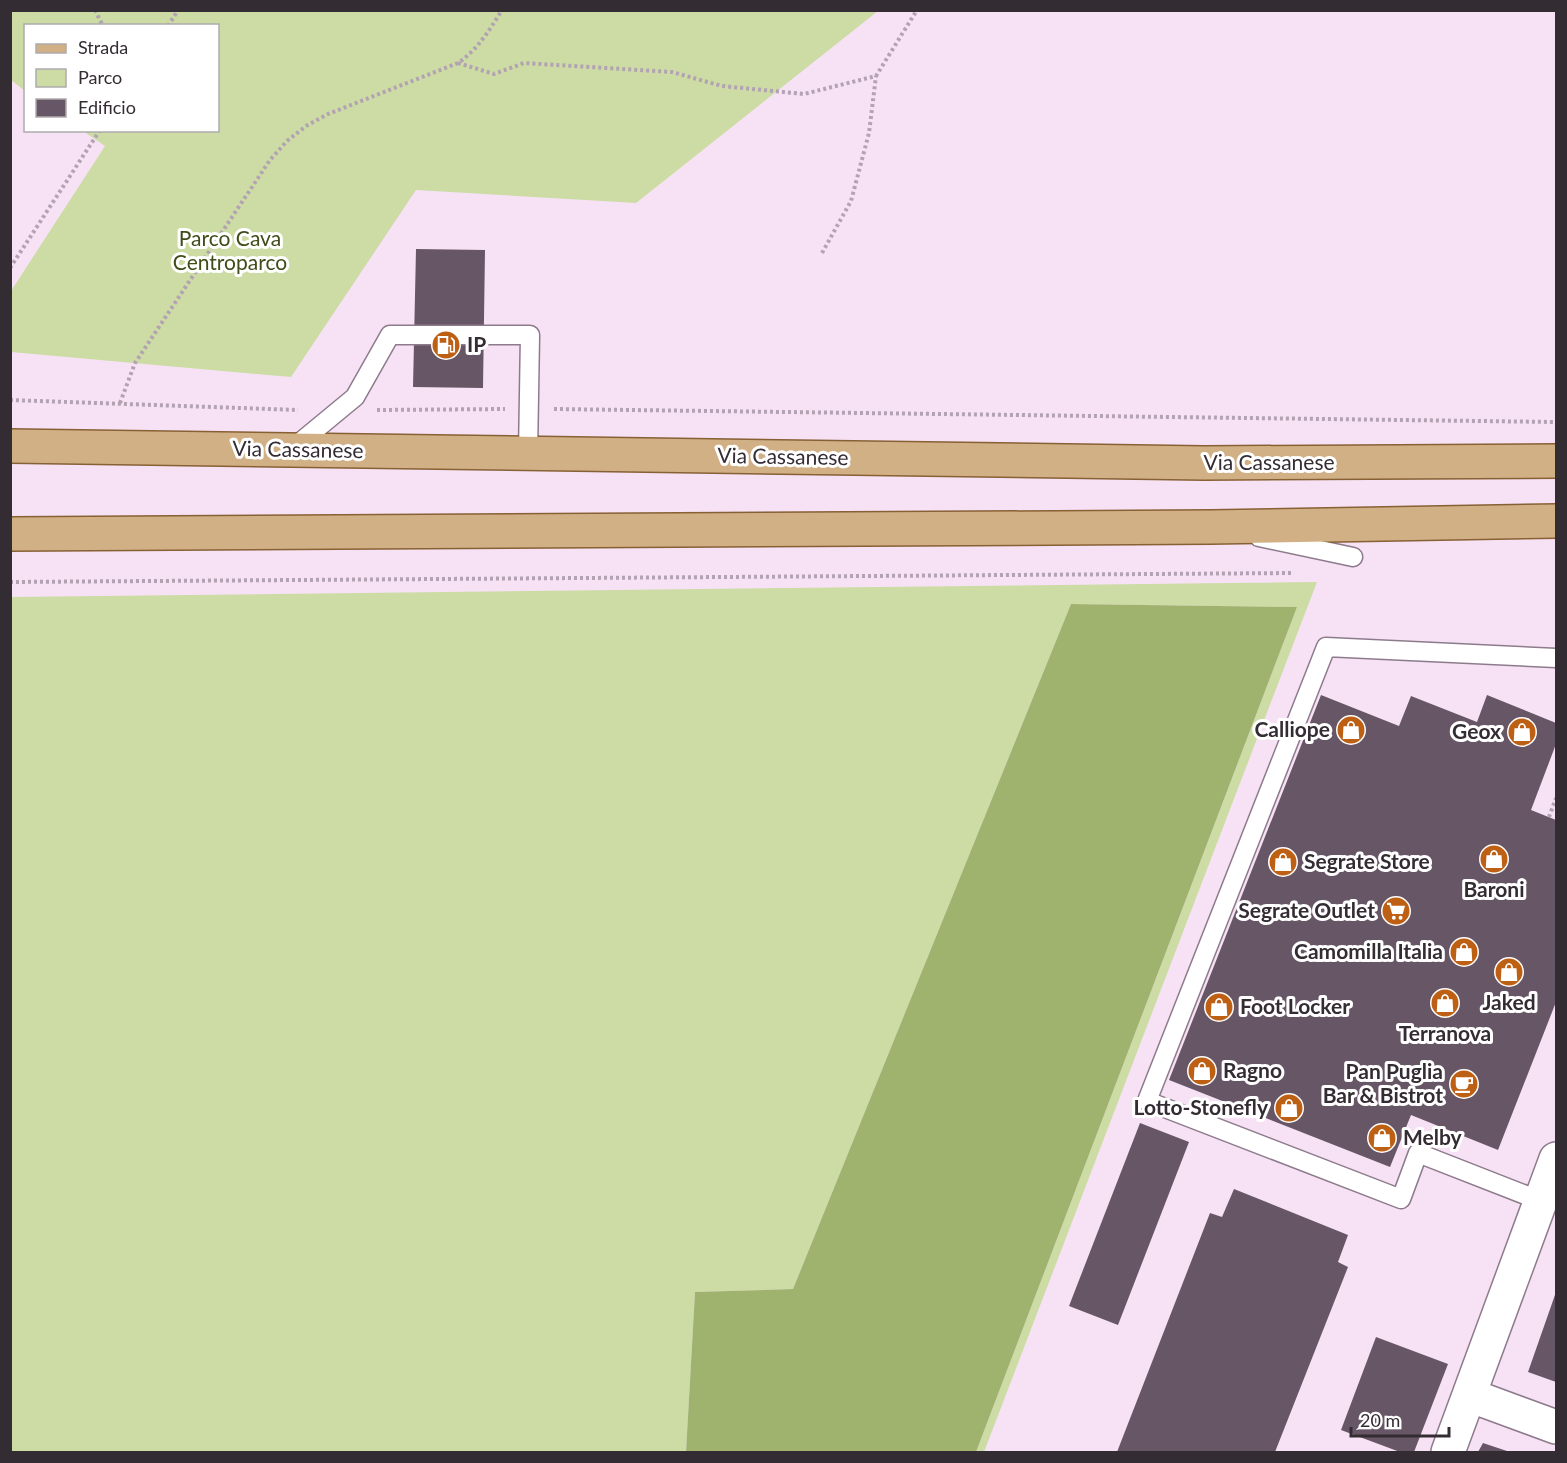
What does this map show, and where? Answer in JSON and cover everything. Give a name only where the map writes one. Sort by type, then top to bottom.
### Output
[{"type":"main road","name":"Via Cassanese","points":[[10,446],[1204,464],[1557,461]]},
{"type":"main road","points":[[10,534],[1210,527],[1554,522]]},
{"type":"street","points":[[1448,1452],[1557,1159]]},
{"type":"street","points":[[1469,1395],[1557,1427]]},
{"type":"lane","points":[[291,450],[355,397],[390,335],[530,335],[528,454]]},
{"type":"lane","points":[[1210,527],[1353,557]]},
{"type":"lane","points":[[1541,1201],[1418,1153],[1401,1199],[1147,1101],[1326,647],[1557,658]]},
{"type":"path","points":[[95,10],[102,24]]},
{"type":"path","points":[[169,24],[178,10]]},
{"type":"path","points":[[120,403],[135,363],[270,160],[287,141],[306,126],[328,114],[458,63],[471,54],[482,41],[502,10]]},
{"type":"path","points":[[822,253],[851,201],[870,133],[876,76],[917,10]]},
{"type":"path","points":[[458,63],[494,74],[524,63],[672,72],[722,86],[804,94],[876,76]]},
{"type":"path","points":[[10,267],[99,132]]},
{"type":"path","points":[[10,400],[282,410],[528,408],[1557,422]]},
{"type":"path","points":[[10,582],[1300,573]]},
{"type":"path","points":[[1549,817],[1557,798]]},
{"type":"green space","name":"Parco Cava Centroparco","points":[[11,10],[878,10],[636,203],[416,190],[291,377],[11,352],[11,291],[105,146],[84,132],[219,132],[219,24],[24,24],[24,90],[11,80]]},
{"type":"green space","points":[[1317,582],[984,1452],[976,1452],[1297,607],[1071,604],[793,1289],[695,1292],[686,1452],[11,1452],[10,597]]},
{"type":"green space","points":[[1071,604],[1297,607],[976,1452],[686,1452],[695,1292],[793,1289]]},
{"type":"building","points":[[416,249],[485,250],[483,388],[413,387]]},
{"type":"building","name":"Segrate Outlet","points":[[1321,695],[1399,726],[1411,696],[1477,722],[1487,695],[1556,723],[1556,744],[1531,810],[1556,820],[1556,1002],[1498,1150],[1411,1115],[1390,1167],[1169,1080]]},
{"type":"building","points":[[1140,1123],[1189,1142],[1118,1325],[1069,1306]]},
{"type":"building","points":[[1234,1189],[1348,1235],[1338,1262],[1348,1267],[1275,1452],[1117,1452],[1210,1213],[1222,1217]]},
{"type":"building","points":[[1556,1292],[1556,1382],[1528,1372]]},
{"type":"building","points":[[1376,1337],[1448,1364],[1414,1452],[1400,1452],[1341,1430]]},
{"type":"building","points":[[1483,1443],[1510,1452],[1478,1452]]},
{"type":"place","name":"IP","points":[[446,345]]},
{"type":"place","name":"Calliope","points":[[1351,730]]},
{"type":"place","name":"Geox","points":[[1522,732]]},
{"type":"place","name":"Baroni","points":[[1494,859]]},
{"type":"place","name":"Segrate Store","points":[[1283,862]]},
{"type":"place","name":"Segrate Outlet","points":[[1396,911]]},
{"type":"place","name":"Camomilla Italia","points":[[1464,952]]},
{"type":"place","name":"Jaked","points":[[1509,972]]},
{"type":"place","name":"Terranova","points":[[1445,1003]]},
{"type":"place","name":"Foot Locker","points":[[1219,1007]]},
{"type":"place","name":"Ragno","points":[[1202,1071]]},
{"type":"place","name":"Pan Puglia Bar & Bistrot","points":[[1464,1084]]},
{"type":"place","name":"Lotto-Stonefly","points":[[1289,1108]]},
{"type":"place","name":"Melby","points":[[1382,1138]]}]
